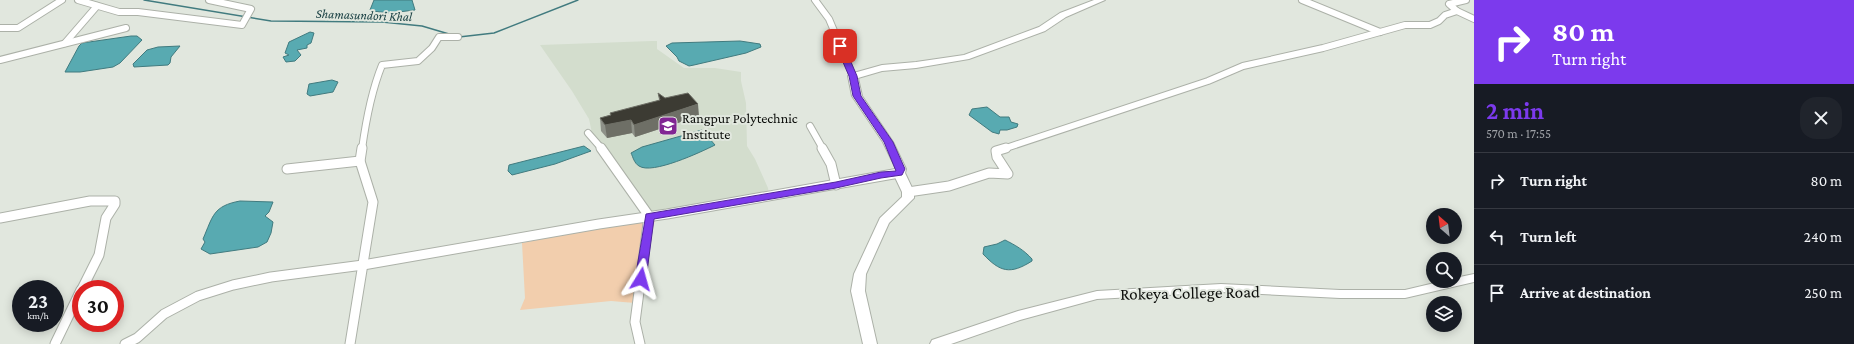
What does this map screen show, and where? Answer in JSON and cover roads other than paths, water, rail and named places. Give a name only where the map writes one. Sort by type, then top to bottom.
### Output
[{"type":"main road","points":[[870,344],[858,290],[860,274],[884,221],[908,198],[908,192],[899,173],[901,169],[888,142],[857,96],[853,76],[882,68],[916,65],[966,57],[1042,30],[1063,15],[1101,0]]},
{"type":"street","points":[[0,28],[18,28],[62,0]]},
{"type":"street","points":[[78,0],[86,1],[97,6],[119,12],[138,12],[176,16],[192,20],[242,25],[251,9],[209,0]]},
{"type":"street","points":[[815,0],[829,19],[853,76]]},
{"type":"street","points":[[1302,0],[1380,32]]},
{"type":"street","points":[[1466,0],[1449,4],[1458,11],[1474,19]]},
{"type":"street","points":[[64,44],[97,6]]},
{"type":"street","points":[[908,192],[949,186],[989,173],[1008,174],[997,158],[996,150],[1123,110],[1208,81],[1243,66],[1323,48],[1405,25],[1430,25],[1445,15],[1458,11]]},
{"type":"street","points":[[0,60],[126,28]]},
{"type":"street","points":[[350,344],[373,202],[360,161],[367,114],[376,80],[382,65],[418,61],[432,48],[439,37],[458,37]]},
{"type":"street","points":[[810,126],[831,164],[836,185]]},
{"type":"street","points":[[588,133],[594,138],[649,216],[635,322],[640,344]]},
{"type":"street","points":[[287,169],[360,161]]},
{"type":"street","points":[[125,344],[138,338],[164,314],[198,296],[233,285],[271,277],[363,265],[899,173]]},
{"type":"street","points":[[0,218],[90,201],[115,201],[115,204],[106,218],[99,255],[86,280]]},
{"type":"street","name":"Rokeya College Road","points":[[936,344],[1018,316],[1097,295],[1221,288],[1340,294],[1405,294],[1474,278]]},
{"type":"street","points":[[55,344],[72,306]]},
{"type":"water","points":[[374,0],[412,0],[415,10],[390,13],[372,11],[370,10]]},
{"type":"water","points":[[310,32],[314,33],[311,43],[307,45],[307,48],[297,50],[301,55],[295,61],[286,62],[283,57],[289,55],[285,53],[289,42]]},
{"type":"water","points":[[137,36],[142,40],[120,63],[113,67],[80,72],[65,72],[82,43]]},
{"type":"water","points":[[740,41],[760,44],[761,47],[746,53],[689,66],[679,61],[666,46],[672,43]]},
{"type":"water","points":[[180,46],[171,57],[168,65],[134,67],[133,64],[147,50],[158,47]]},
{"type":"water","points":[[332,80],[338,82],[333,92],[310,96],[307,94],[309,84]]},
{"type":"water","points":[[987,107],[1000,117],[1009,117],[1011,122],[1018,124],[1017,127],[1007,130],[1000,130],[999,134],[992,132],[969,115],[972,109]]},
{"type":"water","points":[[702,130],[715,145],[677,162],[654,168],[645,168],[637,165],[631,153],[642,147]]},
{"type":"water","points":[[584,146],[591,151],[555,164],[512,175],[508,171],[509,165]]},
{"type":"water","points":[[240,201],[273,202],[269,212],[265,216],[273,222],[271,233],[267,242],[258,247],[210,254],[201,249],[205,242],[203,239],[215,213],[224,206]]},
{"type":"water","points":[[1005,240],[1023,250],[1032,259],[1032,261],[1017,268],[1006,270],[995,265],[983,254],[984,247],[997,244]]},
{"type":"waterway","name":"Shamasundori Khal","points":[[144,0],[271,21],[382,22],[422,26],[449,34]]},
{"type":"waterway","name":"Shamasundori Khal","points":[[459,37],[494,33],[578,0]]},
{"type":"place","name":"Rangpur Polytechnic Institute","points":[[668,126]]}]
